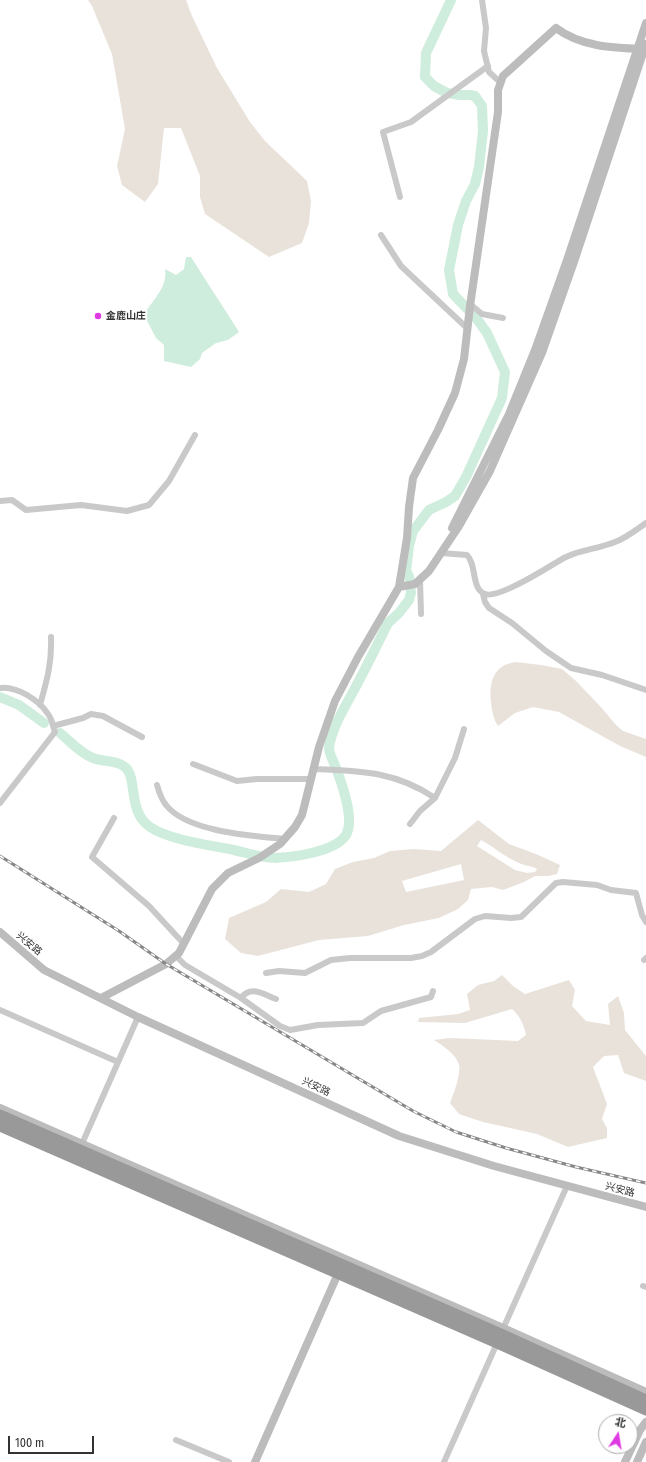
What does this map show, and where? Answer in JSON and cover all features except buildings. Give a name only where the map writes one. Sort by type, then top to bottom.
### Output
[{"type":"highway","points":[[0,1116],[340,1269],[500,1335],[646,1400]]},
{"type":"highway","points":[[0,1126],[79,1151]]},
{"type":"highway","points":[[500,1335],[646,1410]]},
{"type":"street","points":[[482,0],[486,28],[484,50],[489,72],[501,83]]},
{"type":"street","points":[[101,998],[166,964],[176,956],[184,944],[212,889],[228,873],[261,856],[286,839],[302,815],[319,747],[335,701],[358,657],[411,584],[429,571],[448,542],[453,526],[509,414],[535,350],[642,47],[646,23]]},
{"type":"street","points":[[420,614],[411,584],[407,538],[413,478],[456,392],[464,359],[470,305],[498,112],[498,90],[503,76],[556,28],[571,38],[586,43],[642,47]]},
{"type":"street","points":[[400,197],[383,132],[411,122],[488,66]]},
{"type":"street","points":[[381,235],[401,266],[468,329]]},
{"type":"street","points":[[470,305],[482,314],[503,318]]},
{"type":"street","points":[[0,501],[12,500],[26,510],[81,505],[127,511],[149,505],[169,481],[195,435]]},
{"type":"street","points":[[483,594],[497,594],[541,572],[558,560],[614,542],[630,535],[646,523]]},
{"type":"street","points":[[441,553],[467,555],[471,559],[478,589],[483,594],[485,602],[489,608],[512,623],[546,652],[571,668],[602,675],[646,690]]},
{"type":"street","points":[[40,705],[52,657],[51,637]]},
{"type":"street","points":[[0,688],[7,687],[34,698],[49,714],[55,732],[0,803]]},
{"type":"street","points":[[53,726],[83,718],[91,714],[103,716],[142,737]]},
{"type":"street","points":[[410,824],[420,811],[435,798],[455,758],[464,729]]},
{"type":"street","points":[[193,764],[237,781],[257,779],[311,779]]},
{"type":"street","points":[[314,769],[381,774],[420,789],[435,798]]},
{"type":"street","points":[[157,785],[166,806],[178,815],[200,825],[226,832],[286,839]]},
{"type":"street","points":[[114,818],[92,857],[149,906],[184,944]]},
{"type":"street","points":[[266,972],[280,971],[305,973],[331,960],[350,958],[411,958],[422,956],[431,952],[475,919],[485,916],[511,918],[521,917],[556,883],[563,882],[598,885],[611,890],[636,893],[642,915],[646,922]]},
{"type":"street","name":"兴安路","points":[[0,932],[44,970],[138,1016],[399,1136],[494,1166],[646,1207]]},
{"type":"street","points":[[176,956],[185,964],[241,998],[280,1026],[290,1030],[318,1025],[363,1023],[381,1011],[431,997],[433,992]]},
{"type":"street","points":[[241,998],[246,993],[252,991],[276,999]]},
{"type":"street","points":[[0,1010],[118,1062]]},
{"type":"street","points":[[79,1151],[138,1016]]},
{"type":"street","points":[[0,1108],[79,1151],[500,1335],[646,1392]]},
{"type":"street","points":[[444,1462],[567,1186]]},
{"type":"street","points":[[255,1462],[340,1269]]},
{"type":"street","points":[[626,1462],[640,1430],[646,1422]]},
{"type":"street","points":[[176,1440],[229,1462]]},
{"type":"street","points":[[637,1462],[646,1442]]},
{"type":"shaded area","points":[[88,0],[186,0],[217,68],[250,122],[265,141],[307,181],[311,201],[309,223],[302,243],[269,257],[205,214],[200,197],[200,176],[181,128],[164,128],[158,184],[145,202],[122,185],[117,166],[125,129],[112,54],[92,6]]},
{"type":"shaded area","points":[[186,257],[191,257],[239,332],[228,340],[216,343],[202,353],[200,359],[191,367],[164,361],[164,345],[156,338],[144,315],[162,288],[165,269],[176,275],[184,269]]},
{"type":"shaded area","points":[[516,662],[562,669],[575,680],[623,731],[646,739],[646,757],[620,746],[559,712],[533,707],[515,713],[498,726],[491,705],[492,681],[497,671],[502,667]]},
{"type":"shaded area","points":[[478,820],[509,844],[560,865],[557,874],[549,876],[535,876],[503,890],[492,887],[471,889],[468,900],[458,909],[439,918],[404,925],[368,936],[319,940],[258,956],[241,953],[225,939],[229,918],[266,902],[281,889],[309,892],[326,884],[335,869],[353,862],[374,858],[390,851],[413,849],[441,851]],"holes":[[[481,840],[514,861],[537,869],[535,872],[527,873],[515,870],[477,846]],[[461,864],[464,880],[406,892],[402,881]]]},
{"type":"shaded area","points":[[502,975],[513,986],[525,994],[569,980],[575,990],[572,1006],[586,1021],[610,1025],[608,1004],[618,996],[624,1013],[625,1030],[646,1056],[646,1081],[624,1073],[618,1055],[604,1056],[593,1067],[607,1104],[602,1119],[607,1128],[607,1138],[568,1147],[537,1134],[483,1122],[459,1114],[450,1103],[458,1078],[458,1061],[445,1047],[434,1040],[450,1038],[518,1041],[526,1035],[524,1028],[521,1021],[512,1009],[465,1023],[418,1022],[419,1018],[458,1014],[470,1010],[467,994],[478,985],[494,981]]},
{"type":"waterway","points":[[60,733],[88,756],[118,763],[125,767],[129,772],[138,812],[143,820],[158,832],[190,842],[270,858],[303,855],[324,849],[341,841],[346,835],[349,820],[347,802],[329,750],[333,733],[339,718],[388,623],[399,613],[409,600],[411,593],[409,576],[406,571],[409,546],[413,531],[429,510],[455,496],[466,477],[502,398],[505,372],[487,333],[477,319],[453,294],[449,270],[458,225],[466,201],[475,184],[479,167],[483,131],[482,106],[475,96],[447,93],[434,86],[425,77],[426,53],[451,0]]},
{"type":"waterway","points":[[0,697],[19,705],[44,723]]},
{"type":"railway","points":[[0,856],[119,931],[166,964],[413,1111],[456,1132],[506,1148],[576,1167],[646,1183]]},
{"type":"place","name":"金鹿山庄","points":[[98,316]]}]
